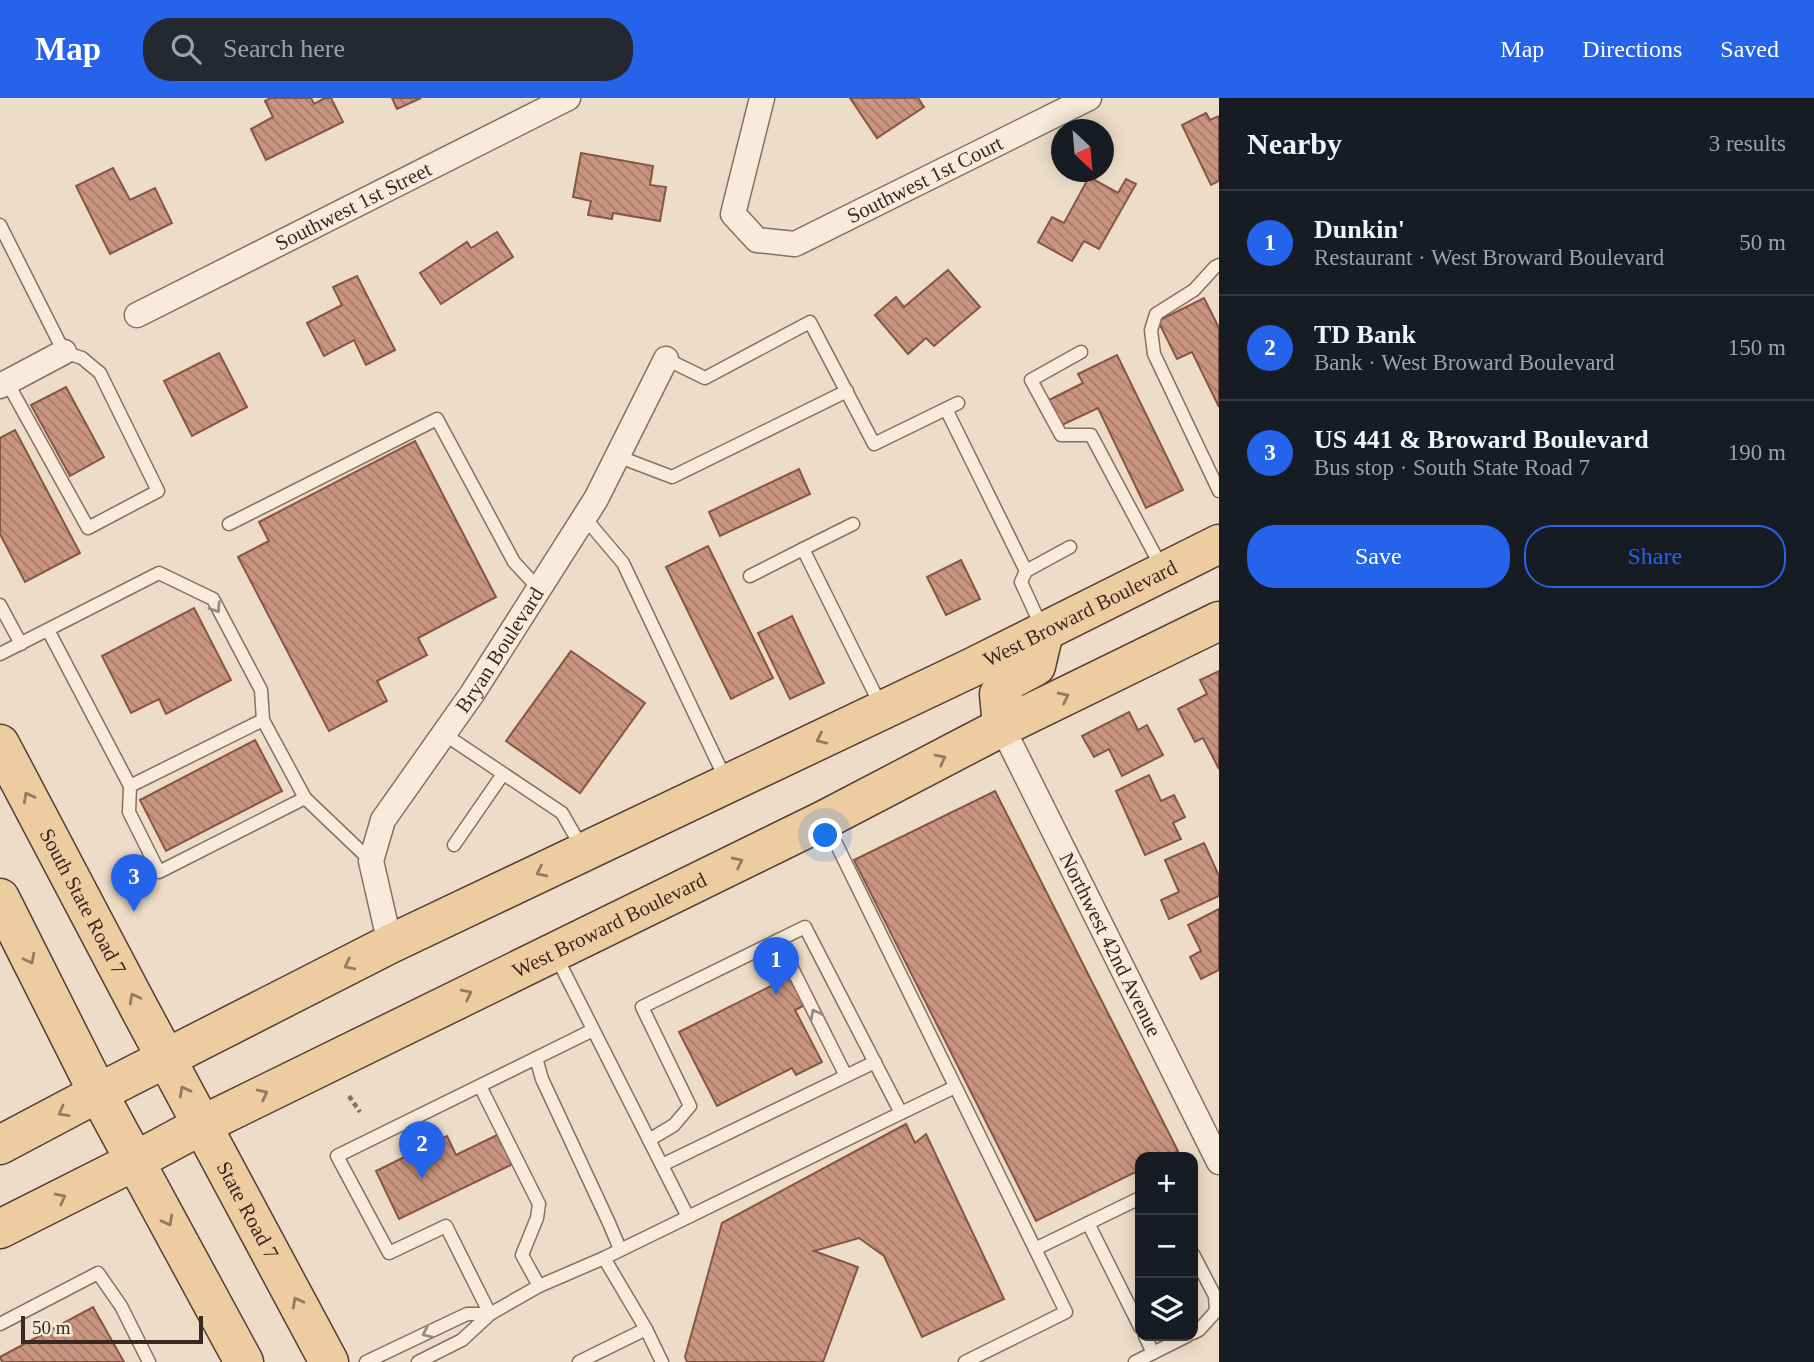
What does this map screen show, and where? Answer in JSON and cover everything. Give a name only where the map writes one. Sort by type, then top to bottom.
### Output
[{"type":"main road","name":"West Broward Boulevard","points":[[0,1145],[390,944],[883,710],[1219,544]]},
{"type":"main road","name":"West Broward Boulevard","points":[[0,1229],[202,1125],[824,820],[1002,727],[1219,621]]},
{"type":"main road","points":[[1002,727],[999,694],[1010,680],[1036,666],[1044,632]]},
{"type":"main road","name":"South State Road 7","points":[[0,744],[167,1058]]},
{"type":"main road","points":[[0,898],[98,1093],[244,1362]]},
{"type":"main road","name":"State Road 7","points":[[167,1058],[329,1362]]},
{"type":"street","name":"Southwest 1st Street","points":[[137,315],[568,98]]},
{"type":"street","name":"Southwest 1st Court","points":[[762,98],[733,214],[757,240],[794,244],[1089,98]]},
{"type":"street","points":[[4,384],[64,352]]},
{"type":"street","name":"Bryan Boulevard","points":[[390,944],[371,861],[383,820],[472,695],[596,499],[666,359]]},
{"type":"street","name":"Northwest 42nd Avenue","points":[[1002,727],[1219,1161]]},
{"type":"lane","points":[[0,225],[64,352],[82,358],[100,373],[158,491],[88,528],[4,384]]},
{"type":"lane","points":[[1219,265],[1194,290],[1156,314],[1151,330],[1154,354],[1219,491]]},
{"type":"lane","points":[[666,359],[705,378],[810,322],[874,444],[952,406],[1026,571]]},
{"type":"lane","points":[[1081,352],[1031,380],[1061,435],[1091,435],[1164,572]]},
{"type":"lane","points":[[617,456],[672,477],[847,391]]},
{"type":"lane","points":[[229,523],[438,419],[514,562],[539,589]]},
{"type":"lane","points":[[584,517],[623,563],[728,783]]},
{"type":"lane","points":[[750,576],[853,524]]},
{"type":"lane","points":[[1044,632],[1021,582],[1026,571],[1070,547]]},
{"type":"lane","points":[[803,549],[883,710]]},
{"type":"lane","points":[[0,654],[159,573],[213,599],[261,690],[263,720],[304,798],[371,861]]},
{"type":"lane","points":[[0,605],[21,644]]},
{"type":"lane","points":[[48,630],[130,786],[129,812],[159,873],[304,798]]},
{"type":"lane","points":[[130,786],[263,720]]},
{"type":"lane","points":[[444,734],[562,813],[583,852]]},
{"type":"lane","points":[[454,845],[503,774]]},
{"type":"lane","points":[[824,820],[1066,1312],[965,1362]]},
{"type":"lane","points":[[649,1140],[674,1125],[690,1106],[642,1007],[805,927],[901,1113]]},
{"type":"lane","points":[[778,940],[846,1076]]},
{"type":"lane","points":[[554,952],[688,1217]]},
{"type":"lane","points":[[489,1314],[446,1226],[389,1253],[337,1156],[593,1030]]},
{"type":"lane","points":[[536,1058],[542,1079],[620,1249]]},
{"type":"lane","points":[[662,1165],[875,1062]]},
{"type":"lane","points":[[480,1086],[538,1204],[537,1218],[523,1255],[539,1286]]},
{"type":"lane","points":[[418,1362],[462,1340],[489,1314],[539,1286],[604,1258],[955,1087]]},
{"type":"lane","points":[[1035,1250],[1135,1200]]},
{"type":"lane","points":[[1088,1223],[1135,1317]]},
{"type":"lane","points":[[604,1258],[662,1362]]},
{"type":"lane","points":[[1198,1264],[1215,1296],[1216,1311],[1198,1330]]},
{"type":"lane","points":[[0,1324],[98,1273],[121,1306],[149,1362]]},
{"type":"lane","points":[[366,1362],[467,1314],[489,1314]]},
{"type":"lane","points":[[579,1362],[646,1329]]},
{"type":"lane","points":[[1147,1341],[1153,1353]]},
{"type":"lane","points":[[1135,1362],[1177,1341]]},
{"type":"path","points":[[349,1096],[360,1112]]},
{"type":"building","points":[[271,98],[311,98],[314,104],[331,98],[343,122],[266,160],[251,129],[273,117],[265,101]]},
{"type":"building","points":[[392,98],[421,98],[397,109]]},
{"type":"building","points":[[850,98],[918,98],[924,107],[877,138]]},
{"type":"building","points":[[1206,113],[1210,120],[1219,116],[1219,181],[1211,185],[1182,125]]},
{"type":"building","points":[[581,153],[653,166],[650,185],[666,187],[660,221],[613,213],[612,219],[588,215],[591,201],[573,197]]},
{"type":"building","points":[[113,168],[130,200],[155,188],[172,223],[110,254],[76,186]]},
{"type":"building","points":[[1126,179],[1136,184],[1099,249],[1084,241],[1072,261],[1038,242],[1052,217],[1064,223],[1086,182],[1098,182],[1118,193]]},
{"type":"building","points":[[497,232],[513,257],[441,304],[420,273],[467,242],[471,248]]},
{"type":"building","points":[[948,270],[980,307],[934,346],[926,338],[908,354],[875,315],[896,297],[904,307]]},
{"type":"building","points":[[357,276],[395,350],[366,365],[354,340],[324,356],[307,323],[342,305],[333,287]]},
{"type":"building","points":[[1204,298],[1219,328],[1219,407],[1192,352],[1177,359],[1158,321]]},
{"type":"building","points":[[219,353],[247,407],[192,436],[164,381]]},
{"type":"building","points":[[1117,355],[1183,490],[1146,508],[1098,408],[1062,425],[1049,400],[1083,383],[1078,374]]},
{"type":"building","points":[[66,387],[104,457],[70,476],[31,405]]},
{"type":"building","points":[[15,430],[80,553],[25,582],[0,534],[0,438]]},
{"type":"building","points":[[415,441],[496,597],[418,638],[427,655],[377,681],[387,701],[329,731],[238,557],[269,541],[259,522]]},
{"type":"building","points":[[799,469],[810,494],[720,536],[709,512]]},
{"type":"building","points":[[708,546],[773,678],[731,699],[666,567]]},
{"type":"building","points":[[961,560],[980,599],[946,615],[927,577]]},
{"type":"building","points":[[194,608],[231,680],[166,714],[159,699],[131,713],[102,656]]},
{"type":"building","points":[[792,616],[824,683],[790,699],[758,633]]},
{"type":"building","points":[[571,651],[645,703],[580,793],[506,741]]},
{"type":"building","points":[[1219,671],[1219,769],[1203,738],[1195,742],[1178,709],[1207,694],[1200,680]]},
{"type":"building","points":[[1129,712],[1138,730],[1147,725],[1163,755],[1122,776],[1109,749],[1094,757],[1082,736]]},
{"type":"building","points":[[255,740],[282,791],[166,851],[140,800]]},
{"type":"building","points":[[1149,775],[1161,801],[1174,795],[1185,817],[1173,823],[1181,839],[1145,855],[1116,791]]},
{"type":"building","points":[[995,791],[1178,1151],[1135,1152],[1135,1172],[1036,1221],[854,860]]},
{"type":"building","points":[[1204,843],[1219,876],[1219,896],[1169,919],[1161,900],[1179,892],[1165,860]]},
{"type":"building","points":[[1219,909],[1219,970],[1201,979],[1190,957],[1201,951],[1188,925]]},
{"type":"building","points":[[791,976],[805,1005],[795,1010],[822,1062],[796,1075],[792,1068],[717,1106],[679,1032]]},
{"type":"building","points":[[906,1124],[915,1143],[926,1134],[1004,1299],[922,1337],[884,1256],[859,1238],[814,1251],[858,1267],[823,1362],[687,1362],[685,1357],[722,1223]]},
{"type":"building","points":[[499,1134],[513,1164],[399,1219],[376,1171],[447,1136],[456,1155]]},
{"type":"building","points":[[93,1307],[124,1362],[2,1362],[0,1357]]},
{"type":"place","name":"US 441 & Broward Boulevard","points":[[134,912]]},
{"type":"place","name":"Dunkin'","points":[[776,995]]},
{"type":"place","name":"TD Bank","points":[[422,1179]]}]
